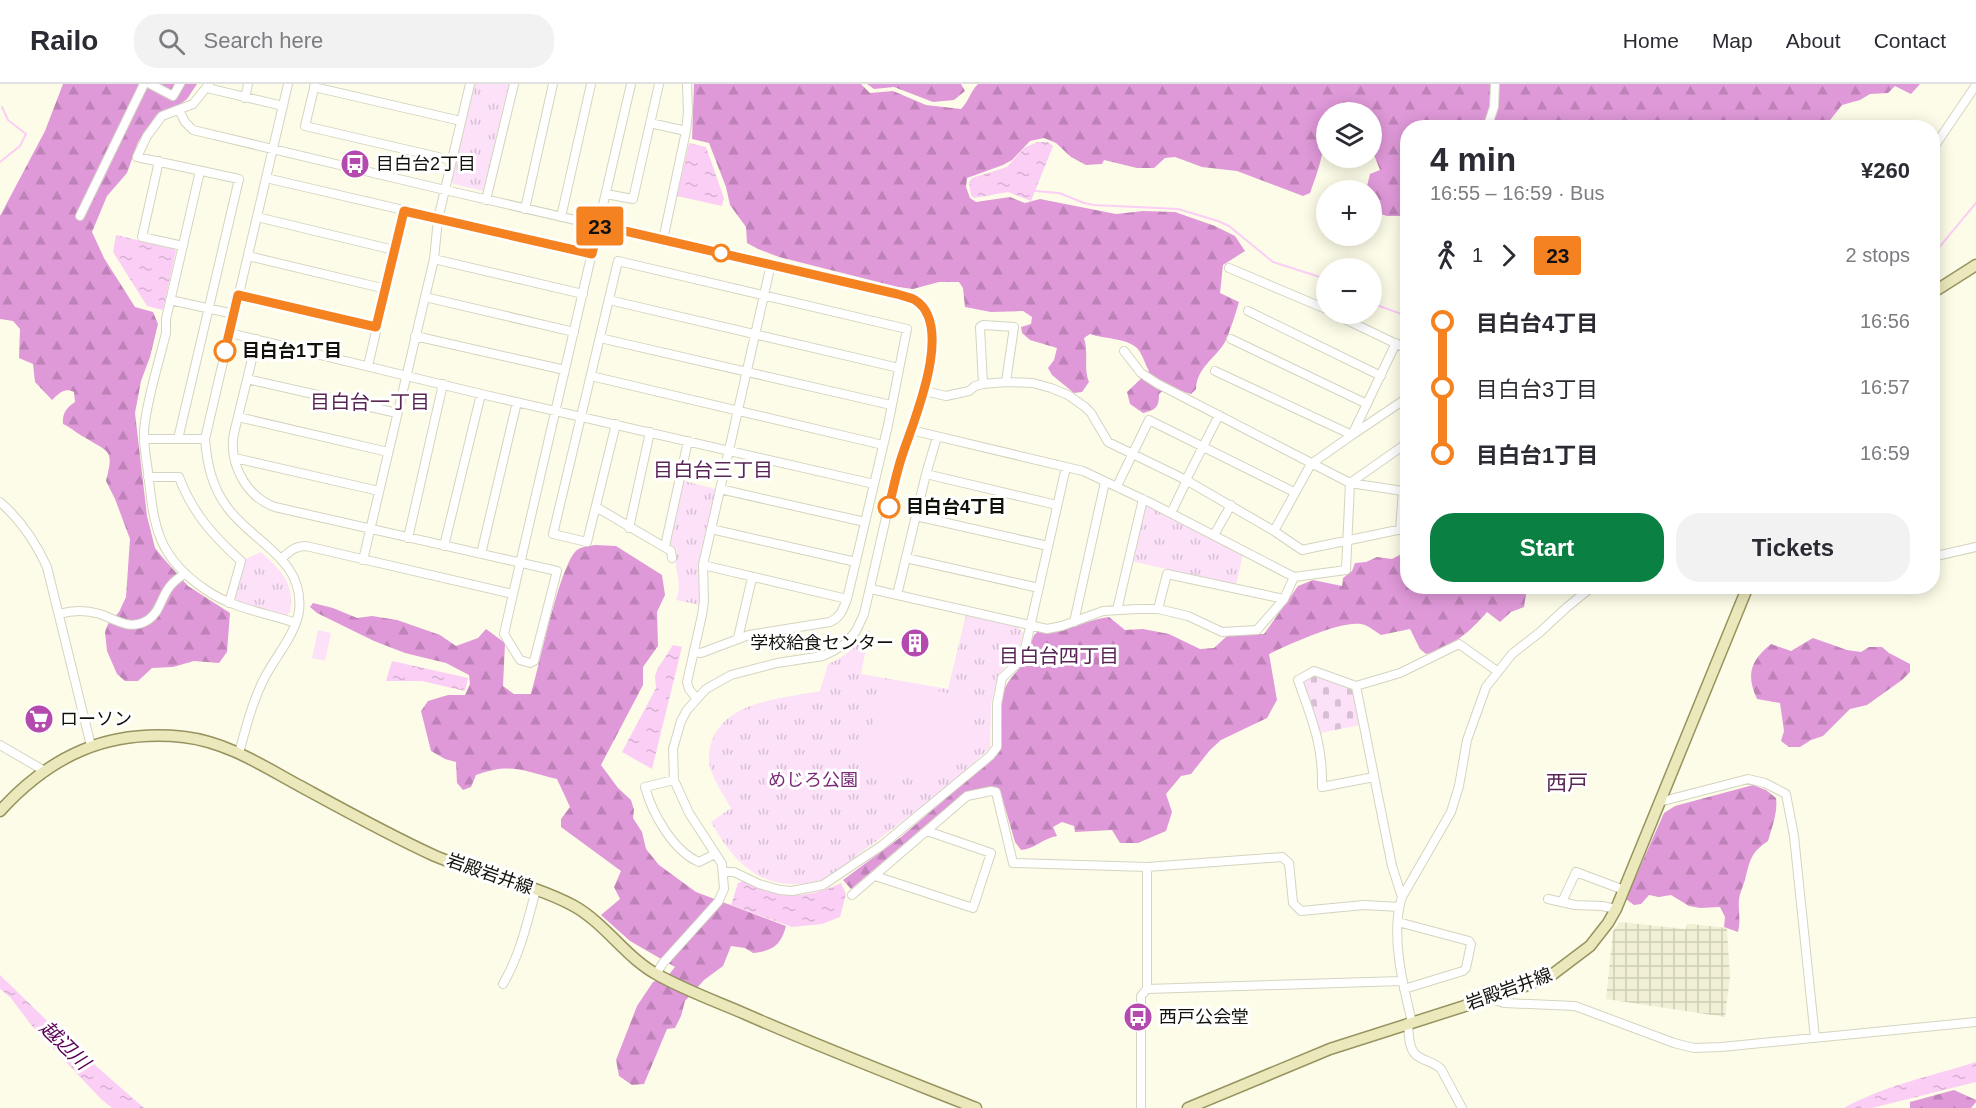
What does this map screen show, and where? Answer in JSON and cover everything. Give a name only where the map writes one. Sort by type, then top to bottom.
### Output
[{"type":"main road","points":[[1940,288],[1976,265]]},
{"type":"main road","name":"岩殿岩井線","points":[[1188,1108],[1330,1049],[1535,982],[1568,965],[1590,946],[1616,909],[1745,594]]},
{"type":"main road","name":"岩殿岩井線","points":[[0,811],[43,770],[91,746],[136,736],[166,736],[201,740],[239,753],[366,822],[433,855],[469,870],[557,898],[587,914],[639,962],[656,974],[768,1025],[976,1108]]},
{"type":"street","points":[[80,216],[144,84]]},
{"type":"street","points":[[150,84],[173,96],[180,84]]},
{"type":"street","points":[[245,98],[248,84]]},
{"type":"street","points":[[239,753],[249,717],[265,677],[296,623],[300,608],[300,590],[292,572],[282,558],[257,538],[226,505],[214,486],[207,461],[205,439],[288,84]]},
{"type":"street","points":[[363,560],[434,259],[438,219],[470,84]]},
{"type":"street","points":[[486,200],[514,84]]},
{"type":"street","points":[[525,209],[553,84]]},
{"type":"street","points":[[561,217],[591,84]]},
{"type":"street","points":[[257,339],[233,440],[235,458],[248,490],[264,503],[408,538],[520,563],[557,571],[534,661],[530,663],[520,660],[504,634],[520,563],[564,370],[632,84]]},
{"type":"street","points":[[606,194],[633,199],[659,84]]},
{"type":"street","points":[[663,240],[686,130],[687,84]]},
{"type":"street","points":[[1490,120],[1494,107],[1496,84]]},
{"type":"street","points":[[451,160],[305,126],[314,85],[461,121]]},
{"type":"street","points":[[1940,138],[1976,85]]},
{"type":"street","points":[[178,439],[239,179],[137,157],[147,136],[162,116],[193,104],[208,86],[245,98],[283,106]]},
{"type":"street","points":[[179,110],[185,122],[193,130],[897,294],[915,300],[926,314],[932,335],[928,378],[898,465],[871,590],[856,631],[846,643],[823,656],[777,663],[731,675],[715,683],[696,698],[681,721],[675,738],[673,764],[675,780],[689,813],[722,864],[724,889],[718,902],[663,963],[656,974]]},
{"type":"street","points":[[651,123],[686,130]]},
{"type":"street","points":[[159,161],[142,237],[183,246]]},
{"type":"street","points":[[200,171],[145,422],[144,439],[152,512],[156,530],[166,552],[185,573],[206,590],[229,603],[296,623]]},
{"type":"street","points":[[266,178],[592,254]]},
{"type":"street","points":[[368,366],[404,211]]},
{"type":"street","points":[[257,217],[394,250]]},
{"type":"street","points":[[248,256],[386,289]]},
{"type":"street","points":[[434,259],[583,294]]},
{"type":"street","points":[[616,424],[587,542],[553,534],[618,261],[906,329],[883,446],[843,611],[830,622],[738,638],[701,653],[694,652]]},
{"type":"street","points":[[696,698],[687,682],[704,601],[703,565],[771,264]]},
{"type":"street","points":[[1229,268],[1316,305]]},
{"type":"street","points":[[238,295],[376,327]]},
{"type":"street","points":[[425,297],[574,332]]},
{"type":"street","points":[[170,300],[234,314]]},
{"type":"street","points":[[609,300],[899,368]]},
{"type":"street","points":[[1248,311],[1381,376]]},
{"type":"street","points":[[1355,324],[1400,345]]},
{"type":"street","points":[[983,384],[980,327],[983,325],[1014,327],[1006,382]]},
{"type":"street","points":[[230,333],[481,394],[874,484]]},
{"type":"street","points":[[416,336],[564,370]]},
{"type":"street","points":[[600,338],[891,405]]},
{"type":"street","points":[[1231,339],[1367,404]]},
{"type":"street","points":[[1352,435],[1396,343]]},
{"type":"street","points":[[1124,351],[1141,373],[1158,384],[1311,464],[1350,483],[1400,489]]},
{"type":"street","points":[[1215,371],[1352,435]]},
{"type":"street","points":[[591,376],[883,446]]},
{"type":"street","points":[[247,379],[397,413]]},
{"type":"street","points":[[925,391],[946,396],[969,391],[983,384],[1033,382],[1068,395],[1091,413],[1108,442],[1187,480],[1302,550],[1400,530]]},
{"type":"street","points":[[408,538],[443,384]]},
{"type":"street","points":[[444,546],[481,394]]},
{"type":"street","points":[[481,554],[518,402]]},
{"type":"street","points":[[1274,531],[1311,464],[1400,403]]},
{"type":"street","points":[[1171,513],[1219,415]]},
{"type":"street","points":[[238,417],[388,452]]},
{"type":"street","points":[[1117,486],[1149,420],[1294,492]]},
{"type":"street","points":[[911,430],[1083,471],[1171,513],[1294,577],[1346,570],[1350,483]]},
{"type":"street","points":[[629,528],[650,432]]},
{"type":"street","points":[[897,595],[937,437]]},
{"type":"street","points":[[144,439],[205,439]]},
{"type":"street","points":[[665,546],[688,441]]},
{"type":"street","points":[[1350,483],[1400,448]]},
{"type":"street","points":[[235,458],[379,491]]},
{"type":"street","points":[[724,872],[734,872],[759,884],[780,890],[805,889],[823,885],[882,846],[990,756],[997,747],[997,704],[1002,678],[1023,658],[1066,466]]},
{"type":"street","points":[[926,474],[1057,505]]},
{"type":"street","points":[[148,477],[179,477],[187,498],[200,519],[212,534],[241,561],[229,603]]},
{"type":"street","points":[[1074,622],[1105,482]]},
{"type":"street","points":[[720,489],[865,522]]},
{"type":"street","points":[[1117,610],[1143,500]]},
{"type":"street","points":[[0,502],[24,526],[47,567],[91,746]]},
{"type":"street","points":[[1214,536],[1231,506]]},
{"type":"street","points":[[596,507],[629,528],[665,546],[671,551],[672,558]]},
{"type":"street","points":[[916,516],[1048,546]]},
{"type":"street","points":[[711,529],[856,562]]},
{"type":"street","points":[[282,558],[300,546],[513,594]]},
{"type":"street","points":[[1940,555],[1976,547]]},
{"type":"street","points":[[906,558],[1039,588]]},
{"type":"street","points":[[703,565],[847,599]]},
{"type":"street","points":[[59,614],[71,610],[88,611],[123,624],[141,623],[151,618],[167,590],[185,573]]},
{"type":"street","points":[[1158,609],[1167,574],[1284,599]]},
{"type":"street","points":[[871,590],[1030,626],[1055,628],[1103,611],[1158,609],[1201,621],[1222,632],[1257,630],[1284,599],[1294,577]]},
{"type":"street","points":[[738,638],[752,578]]},
{"type":"street","points":[[1462,1108],[1441,1069],[1436,1064],[1415,1054],[1411,1047],[1410,1023],[1402,985],[1399,907],[1402,897],[1450,812],[1459,786],[1462,761],[1472,720],[1486,687],[1512,654],[1583,594]]},
{"type":"street","points":[[1374,777],[1322,787],[1323,760],[1298,680],[1314,671],[1356,686],[1401,673],[1459,644],[1497,671]]},
{"type":"street","points":[[1356,686],[1392,867],[1402,897]]},
{"type":"street","points":[[0,745],[43,770]]},
{"type":"street","points":[[1659,802],[1748,779],[1765,783],[1786,794],[1794,836],[1815,1038]]},
{"type":"street","points":[[675,780],[645,787],[650,805],[661,824],[690,858],[699,862],[715,854]]},
{"type":"street","points":[[852,895],[967,796],[991,791],[996,792],[1013,863],[1147,867],[1282,857],[1289,862],[1293,903],[1300,911],[1364,904],[1399,907]]},
{"type":"street","points":[[875,876],[973,908],[991,853],[927,831]]},
{"type":"street","points":[[1141,1108],[1141,996],[1147,989],[1147,867]]},
{"type":"street","points":[[1562,902],[1576,872],[1624,890]]},
{"type":"street","points":[[503,984],[519,951],[536,890]]},
{"type":"street","points":[[1548,899],[1575,905],[1616,909]]},
{"type":"street","points":[[1147,989],[1402,985],[1463,971],[1466,968],[1471,944],[1469,941],[1398,922]]},
{"type":"street","points":[[1489,998],[1504,1003],[1575,1006],[1674,1043],[1694,1048],[1976,1022]]},
{"type":"shaded area","points":[[1620,922],[1686,929],[1687,924],[1727,928],[1730,977],[1725,1017],[1606,999],[1613,931]]},
{"type":"green space","points":[[63,84],[197,84],[187,99],[179,105],[157,114],[138,142],[127,173],[107,196],[92,232],[104,258],[135,307],[153,312],[158,324],[141,381],[135,413],[147,516],[155,548],[188,586],[230,613],[227,652],[219,663],[194,661],[173,667],[152,668],[138,681],[125,681],[117,674],[107,651],[105,632],[126,597],[130,539],[106,481],[110,463],[108,453],[63,424],[65,412],[75,402],[74,392],[65,390],[52,400],[35,382],[33,364],[19,358],[20,329],[13,321],[0,319],[0,216],[45,131]]},
{"type":"green space","points":[[475,84],[509,84],[483,191],[454,184],[451,181]]},
{"type":"green space","points":[[694,84],[861,84],[870,93],[893,91],[926,105],[961,109],[978,84],[1920,84],[1911,94],[1895,86],[1888,93],[1870,94],[1860,100],[1842,105],[1830,120],[1400,120],[1400,216],[1382,214],[1382,180],[1368,180],[1370,174],[1382,168],[1382,102],[1316,102],[1316,168],[1319,168],[1310,193],[1303,196],[1237,171],[1202,167],[1175,157],[1165,158],[1154,168],[1137,168],[1104,160],[1102,164],[1086,165],[1071,157],[1056,143],[1044,138],[1030,141],[1012,160],[967,178],[966,187],[970,198],[976,202],[1010,197],[1025,203],[1040,199],[1116,214],[1143,211],[1175,212],[1215,226],[1235,236],[1245,251],[1223,265],[1220,293],[1239,302],[1225,342],[1203,369],[1196,389],[1191,394],[1167,387],[1159,394],[1156,407],[1143,413],[1130,404],[1127,392],[1149,371],[1139,350],[1127,342],[1090,334],[1084,338],[1089,382],[1082,392],[1074,393],[1052,375],[1048,368],[1054,360],[1057,348],[1030,340],[1022,333],[1021,327],[1031,324],[1032,317],[1023,311],[991,312],[965,307],[963,288],[959,282],[939,282],[913,289],[898,287],[779,257],[747,243],[746,227],[730,205],[726,187],[709,143],[692,139]]},
{"type":"green space","points":[[867,84],[961,84],[965,91],[954,100],[933,102],[894,87],[874,89]]},
{"type":"green space","points":[[684,481],[716,489],[699,561],[700,605],[676,600],[679,587],[677,550],[669,542]]},
{"type":"green space","points":[[1146,504],[1243,554],[1236,585],[1131,561]]},
{"type":"green space","points":[[595,545],[616,546],[662,575],[665,595],[657,612],[658,646],[643,667],[643,685],[601,765],[618,788],[631,800],[634,810],[633,818],[642,832],[646,849],[659,865],[696,892],[786,926],[779,942],[766,951],[753,953],[745,948],[731,946],[723,966],[704,980],[685,1001],[675,1028],[667,1029],[644,1084],[632,1085],[619,1076],[616,1060],[637,1006],[653,982],[667,977],[675,967],[630,941],[601,915],[620,899],[614,887],[621,871],[561,827],[561,819],[570,807],[557,779],[517,769],[499,769],[476,775],[471,787],[463,790],[457,783],[456,762],[431,751],[421,711],[428,701],[448,695],[465,695],[470,684],[469,675],[446,663],[405,653],[374,641],[317,613],[310,607],[313,603],[357,618],[372,616],[397,620],[440,635],[456,646],[478,638],[486,629],[505,643],[503,686],[514,694],[531,694],[557,594],[570,559],[577,550]]},
{"type":"green space","points":[[261,552],[280,571],[288,585],[291,602],[290,612],[286,616],[236,602],[234,598],[244,560]]},
{"type":"green space","points":[[1400,555],[1400,594],[1526,594],[1524,607],[1511,612],[1500,622],[1487,612],[1460,638],[1435,652],[1426,654],[1420,649],[1410,629],[1381,635],[1365,625],[1356,624],[1331,629],[1269,654],[1277,700],[1267,718],[1221,740],[1191,774],[1181,776],[1166,794],[1172,812],[1166,831],[1138,843],[1120,843],[1112,830],[1075,832],[1074,826],[1062,822],[1053,827],[1057,836],[1021,850],[1015,842],[1000,790],[993,787],[969,791],[851,889],[843,880],[901,837],[998,754],[1001,705],[1005,688],[1027,658],[1037,632],[1057,631],[1109,617],[1125,630],[1143,629],[1169,634],[1200,649],[1214,648],[1227,636],[1264,634],[1298,586],[1313,580],[1342,586],[1343,578],[1352,571],[1355,563],[1366,562],[1377,557],[1392,559]]},
{"type":"green space","name":"めじろ公園","points":[[966,615],[1018,627],[1023,633],[1019,651],[998,675],[991,704],[990,748],[941,792],[826,879],[788,884],[757,875],[744,866],[732,854],[711,822],[731,808],[709,764],[710,747],[718,729],[728,718],[756,704],[820,691],[828,664],[851,650],[870,629],[861,674],[948,689]]},
{"type":"green space","points":[[318,630],[331,633],[325,661],[312,658]]},
{"type":"green space","points":[[1813,638],[1847,650],[1861,652],[1869,647],[1882,647],[1910,664],[1910,672],[1867,705],[1850,709],[1823,736],[1800,747],[1789,747],[1781,741],[1784,731],[1780,703],[1757,699],[1752,683],[1752,669],[1758,656],[1771,644],[1791,651]]},
{"type":"green space","points":[[1315,674],[1351,686],[1360,725],[1320,733],[1301,679]]},
{"type":"green space","points":[[891,681],[970,698],[975,703],[970,741],[965,752],[956,762],[945,769],[918,775],[890,775],[865,770],[863,766],[881,688]]},
{"type":"green space","points":[[1753,785],[1766,790],[1776,798],[1776,809],[1768,841],[1758,849],[1750,862],[1739,899],[1738,932],[1724,927],[1725,917],[1720,907],[1689,906],[1671,895],[1659,897],[1649,895],[1641,904],[1634,905],[1626,899],[1664,813],[1675,806]]},
{"type":"green space","points":[[1954,1090],[1976,1102],[1971,1108],[1910,1108],[1910,1102]]},
{"type":"water","points":[[1037,142],[1048,142],[1053,146],[1031,201],[1008,192],[974,198],[971,195],[969,182],[972,178],[1007,167],[1024,148]]},
{"type":"water","points":[[689,143],[706,147],[724,198],[722,206],[677,196]]},
{"type":"water","points":[[116,235],[176,251],[163,310],[147,306],[113,252]]},
{"type":"water","points":[[673,645],[682,647],[652,769],[622,752],[656,688],[655,676],[658,668]]},
{"type":"water","points":[[392,661],[468,678],[465,691],[422,681],[386,681]]},
{"type":"water","points":[[743,881],[768,892],[792,895],[816,892],[841,883],[846,894],[840,917],[822,924],[792,927],[731,905],[738,883]]},
{"type":"water","name":"越辺川","points":[[0,975],[72,1045],[144,1108],[112,1108],[101,1099],[32,1026],[10,997],[0,989]]},
{"type":"water","points":[[1976,1062],[1976,1082],[1872,1108],[1844,1108],[1892,1087]]},
{"type":"waterway","points":[[0,162],[20,146],[26,134],[8,120],[2,107]]},
{"type":"waterway","points":[[1035,191],[1059,193],[1094,205],[1178,209],[1218,221],[1229,226],[1273,262],[1316,276]]},
{"type":"waterway","points":[[1940,246],[1976,203]]},
{"type":"waterway","points":[[1382,307],[1400,313]]},
{"type":"bus line","name":"23","points":[[225,351],[238,295],[376,327],[404,211],[592,254],[599,225],[771,264],[897,294],[915,300],[926,314],[932,335],[928,378],[898,465],[889,507]]},
{"type":"place","name":"目白台2丁目","points":[[355,164]]},
{"type":"place","name":"目白台1丁目","points":[[225,351]]},
{"type":"place","name":"目白台4丁目","points":[[889,507]]},
{"type":"place","name":"学校給食センター","points":[[915,643]]},
{"type":"place","name":"ローソン","points":[[39,719]]},
{"type":"place","name":"西戸公会堂","points":[[1138,1017]]},
{"type":"district","name":"目白台一丁目","points":[[370,402]]},
{"type":"district","name":"目白台三丁目","points":[[713,470]]},
{"type":"district","name":"目白台四丁目","points":[[1059,656]]},
{"type":"district","name":"西戸","points":[[1567,783]]}]
